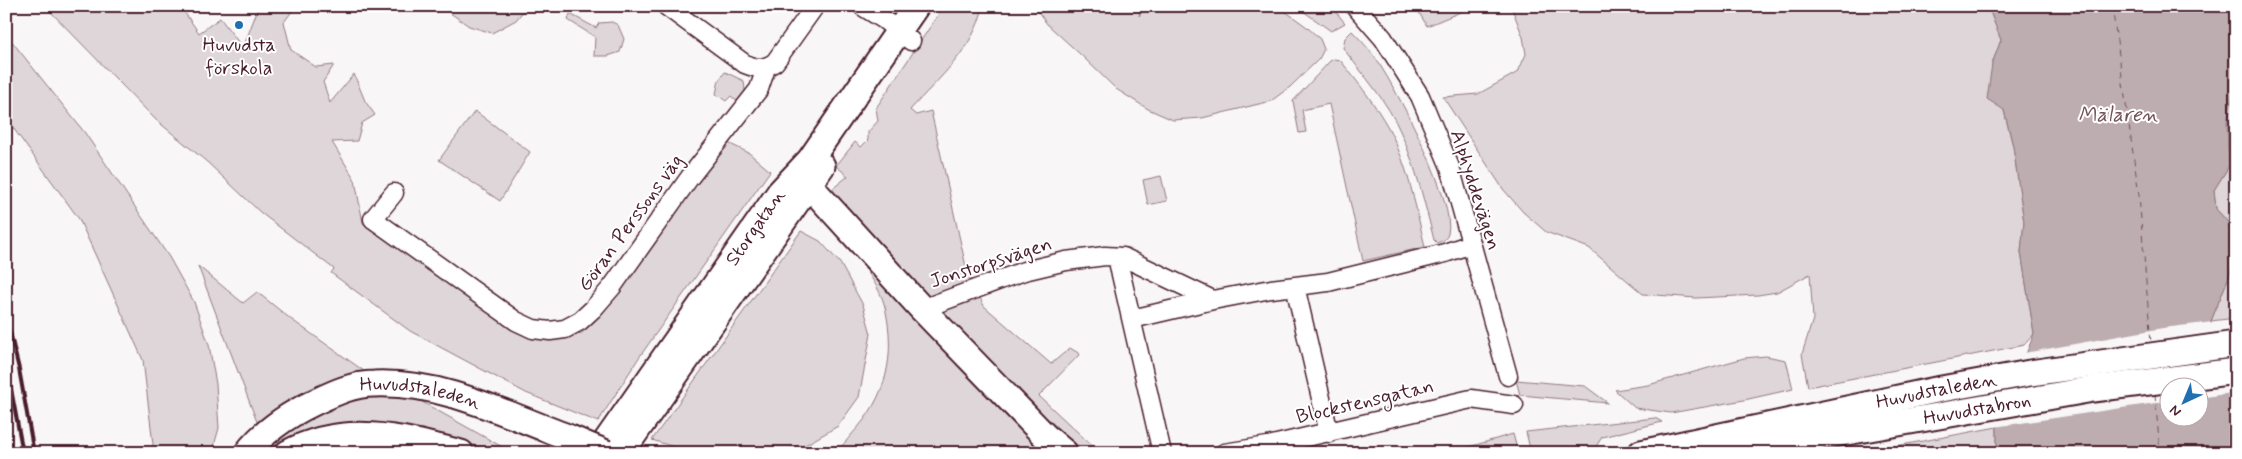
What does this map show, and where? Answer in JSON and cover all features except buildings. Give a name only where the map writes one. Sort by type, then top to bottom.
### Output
[{"type":"main road","name":"Storgatan","points":[[621,453],[809,185],[905,36],[916,6]]},
{"type":"main road","name":"Storgatan","points":[[598,453],[780,192],[810,160],[905,36],[934,6]]},
{"type":"main road","points":[[809,185],[922,308],[1045,436],[1065,453]]},
{"type":"main road","name":"Huvudstaleden","points":[[1641,453],[1770,435],[2030,373],[2236,344]]},
{"type":"main road","name":"Huvudstabron","points":[[1770,435],[2093,389],[2236,371]]},
{"type":"main road","name":"Huvudstaleden","points":[[247,453],[258,440],[296,411],[340,390],[373,384],[408,385],[458,395],[606,453]]},
{"type":"main road","points":[[288,453],[327,439],[369,434],[412,440],[461,453]]},
{"type":"main road","name":"Huvudstaleden","points":[[1737,453],[1770,435]]},
{"type":"street","points":[[666,6],[745,64],[755,68],[766,68]]},
{"type":"street","name":"Göran Perssons väg","points":[[394,193],[373,219],[516,321],[533,329],[550,331],[565,329],[580,321],[612,287],[690,177],[759,88],[766,68],[775,62],[815,6]]},
{"type":"street","points":[[862,6],[905,36]]},
{"type":"street","name":"Alphyddevägen","points":[[1354,6],[1383,38],[1423,105],[1450,167],[1508,376]]},
{"type":"street","points":[[1132,319],[1213,300],[1341,280],[1445,253],[1471,244]]},
{"type":"street","points":[[1117,257],[1162,453]]},
{"type":"street","name":"Jonstorpsvägen","points":[[922,308],[1024,271],[1066,261],[1117,257],[1123,257],[1213,300]]},
{"type":"street","points":[[1295,286],[1329,432]]},
{"type":"street","name":"Blockstensgatan","points":[[1224,453],[1268,446],[1472,399],[1514,405]]},
{"type":"shaded area","points":[[45,6],[180,6],[199,33],[220,18],[243,48],[259,6],[296,6],[284,22],[291,50],[316,67],[334,65],[323,82],[330,103],[354,74],[365,101],[375,115],[362,123],[357,141],[332,142],[355,180],[363,223],[513,324],[555,337],[582,333],[603,313],[672,212],[726,142],[749,153],[770,171],[638,359],[598,422],[526,393],[410,331],[331,273],[334,269],[261,213],[207,162],[156,120]]},
{"type":"shaded area","points":[[440,6],[524,6],[525,9],[516,20],[492,33],[469,26]]},
{"type":"shaded area","points":[[944,6],[983,6],[979,21],[964,49],[943,75],[910,110],[916,115],[931,111],[967,271],[984,306],[1051,364],[1070,348],[1080,354],[1039,396],[1100,453],[1084,453],[953,329],[831,190],[848,176],[836,166],[855,142],[861,147],[868,140],[868,132],[878,121],[876,108]]},
{"type":"shaded area","points":[[1034,6],[1141,6],[1139,16],[1147,6],[1278,6],[1320,39],[1324,49],[1319,59],[1290,87],[1271,101],[1202,118],[1173,120],[1148,109],[1116,89],[1047,24]]},
{"type":"shaded area","points":[[1296,6],[1331,6],[1345,23],[1331,31]]},
{"type":"shaded area","points":[[1415,6],[1475,6],[1427,26]]},
{"type":"shaded area","points":[[1511,6],[1988,6],[2001,40],[1992,64],[2013,146],[2024,222],[2021,252],[2034,334],[2024,345],[1808,387],[1802,354],[1813,319],[1810,274],[1777,292],[1758,295],[1696,298],[1643,294],[1589,248],[1546,232],[1523,212],[1503,189],[1443,97],[1478,94],[1518,72],[1526,54],[1523,37]]},
{"type":"shaded area","points":[[570,14],[596,28],[599,23],[612,22],[618,25],[624,39],[620,52],[608,56],[594,56],[595,37],[568,20]]},
{"type":"shaded area","points":[[1352,31],[1380,65],[1414,126],[1436,176],[1444,199],[1448,219],[1448,234],[1441,242],[1437,243],[1434,240],[1416,172],[1396,122],[1343,48],[1345,38]]},
{"type":"shaded area","points":[[6,34],[85,133],[169,257],[194,302],[209,345],[216,384],[219,428],[212,453],[154,453],[143,360],[79,219],[6,118]]},
{"type":"shaded area","points":[[1334,59],[1340,60],[1372,102],[1396,143],[1415,202],[1425,247],[1363,261],[1329,104],[1302,110],[1306,132],[1299,133],[1293,101]]},
{"type":"shaded area","points":[[725,72],[744,81],[745,91],[740,104],[731,96],[726,101],[716,94],[719,80]]},
{"type":"shaded area","points":[[2236,92],[2236,239],[2227,221],[2216,209],[2214,190],[2229,166],[2227,122],[2232,98]]},
{"type":"shaded area","points":[[475,111],[530,152],[500,201],[439,160]]},
{"type":"shaded area","points":[[1161,176],[1167,201],[1148,205],[1143,180]]},
{"type":"shaded area","points":[[801,231],[820,241],[840,263],[863,305],[871,334],[859,397],[838,426],[805,445],[772,453],[693,453],[652,440]]},
{"type":"shaded area","points":[[851,247],[1047,453],[834,453],[864,420],[873,405],[881,390],[889,359],[888,325],[883,299]]},
{"type":"shaded area","points":[[2236,259],[2236,318],[2211,321]]},
{"type":"shaded area","points":[[198,266],[243,303],[257,292],[292,320],[371,376],[264,421],[257,422]]},
{"type":"shaded area","points":[[1766,356],[1786,360],[1793,389],[1671,413],[1635,408],[1615,390],[1648,385],[1744,358]]},
{"type":"shaded area","points":[[1516,380],[1585,386],[1608,403],[1520,395]]},
{"type":"shaded area","points":[[408,394],[513,453],[500,453],[467,443],[280,448],[274,453],[255,453],[300,416],[368,395]]},
{"type":"shaded area","points":[[1655,418],[1662,422],[1602,437],[1595,448],[1570,453],[1531,453],[1526,432]]},
{"type":"shaded area","points":[[1997,427],[1997,453],[1892,453],[1891,447]]},
{"type":"shaded area","points":[[1513,434],[1518,453],[1448,453]]},
{"type":"shaded area","points":[[373,446],[426,453],[321,453],[350,447]]},
{"type":"water","name":"Mälaren","points":[[1988,6],[2236,6],[2236,92],[2232,98],[2227,122],[2229,166],[2214,190],[2216,209],[2227,221],[2236,239],[2236,259],[2211,321],[2230,400],[2236,412],[2236,453],[1997,453],[1997,427],[2034,334],[2021,252],[2024,222],[2013,146],[2004,110],[1987,99],[1992,64],[2001,40]]},
{"type":"pier","points":[[2213,322],[2231,393],[2210,396],[2210,376],[2160,376],[2160,402],[1994,427],[2024,353],[2163,328]]},
{"type":"ferry route","points":[[2112,6],[2139,195],[2151,343]]},
{"type":"ferry route","points":[[2155,394],[2160,453]]},
{"type":"railway","points":[[6,316],[19,369],[34,453]]},
{"type":"railway","points":[[6,362],[23,453]]},
{"type":"place","name":"Huvudsta förskola","points":[[239,25]]}]
